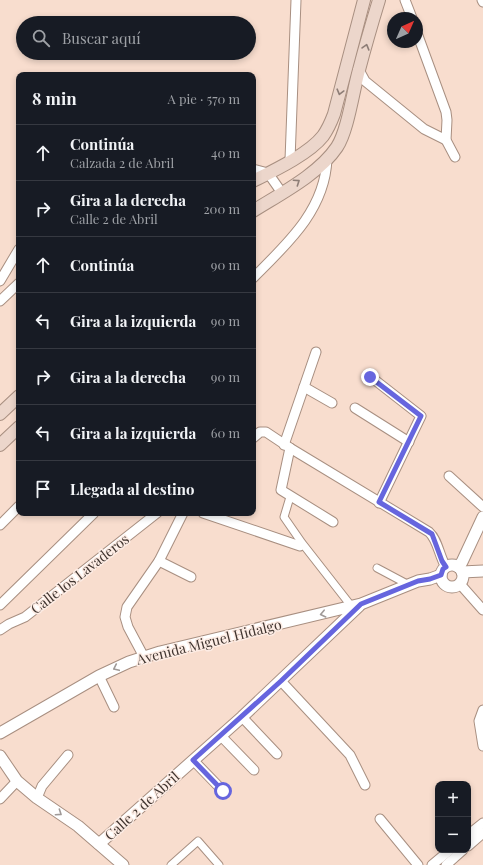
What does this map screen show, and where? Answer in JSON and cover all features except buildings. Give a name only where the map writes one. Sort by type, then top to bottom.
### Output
[{"type":"main road","points":[[256,179],[310,149],[322,137],[330,125],[364,0]]},
{"type":"main road","points":[[256,209],[305,178],[327,159],[337,146],[343,134],[379,0]]},
{"type":"main road","points":[[0,414],[16,399]]},
{"type":"main road","points":[[0,445],[16,430]]},
{"type":"street","points":[[290,160],[296,0]]},
{"type":"street","points":[[405,0],[410,12]]},
{"type":"street","points":[[423,48],[446,112],[446,140],[455,158]]},
{"type":"street","points":[[359,70],[365,81],[419,125],[431,134],[446,140]]},
{"type":"street","points":[[256,275],[282,250],[312,212],[321,193],[326,173],[327,159]]},
{"type":"street","points":[[256,170],[268,173],[282,193]]},
{"type":"street","points":[[0,280],[16,254]]},
{"type":"street","points":[[0,301],[16,286]]},
{"type":"street","points":[[316,352],[287,446],[280,488],[290,497],[333,522]]},
{"type":"street","points":[[370,377],[421,416],[379,502]]},
{"type":"street","points":[[304,387],[332,403]]},
{"type":"street","points":[[355,408],[409,442]]},
{"type":"street","points":[[256,435],[263,431],[432,534],[442,561],[446,585],[451,587],[466,574]]},
{"type":"street","points":[[449,476],[483,507]]},
{"type":"street","points":[[290,497],[284,517],[351,609]]},
{"type":"street","points":[[0,525],[16,509]]},
{"type":"street","points":[[0,605],[91,516]]},
{"type":"street","name":"Calle los Lavaderos","points":[[0,630],[9,624],[24,618],[153,516]]},
{"type":"street","points":[[144,657],[128,627],[125,617],[127,607],[159,561],[181,516]]},
{"type":"street","points":[[212,516],[300,546]]},
{"type":"street","points":[[483,517],[462,562],[483,610]]},
{"type":"street","points":[[159,561],[191,577]]},
{"type":"street","points":[[443,574],[452,565],[466,574]]},
{"type":"street","points":[[377,568],[409,585]]},
{"type":"street","name":"Avenida Miguel Hidalgo","points":[[0,733],[99,676],[129,662],[144,657],[351,609],[418,581],[430,579],[443,574]]},
{"type":"street","name":"Calle 2 de Abril","points":[[99,844],[281,681],[351,609]]},
{"type":"street","points":[[99,676],[114,707]]},
{"type":"street","points":[[281,681],[350,755],[365,785]]},
{"type":"street","points":[[483,710],[480,721],[483,746]]},
{"type":"street","points":[[242,717],[277,754]]},
{"type":"street","points":[[220,736],[254,770]]},
{"type":"street","points":[[37,798],[42,786],[68,755]]},
{"type":"street","points":[[0,756],[17,781],[37,798],[78,826],[123,865]]},
{"type":"street","points":[[193,760],[223,791]]},
{"type":"street","points":[[0,799],[17,781]]},
{"type":"street","points":[[380,819],[418,865]]},
{"type":"street","points":[[471,832],[483,822]]},
{"type":"street","points":[[471,842],[483,832]]},
{"type":"street","points":[[171,865],[198,841],[218,865]]},
{"type":"street","points":[[432,865],[446,853]]},
{"type":"street","points":[[450,864],[460,853]]},
{"type":"route","points":[[223,791],[193,760],[281,681],[361,604],[418,581],[441,575],[443,569],[446,567],[442,561],[432,534],[379,502],[421,416],[370,377]]}]
